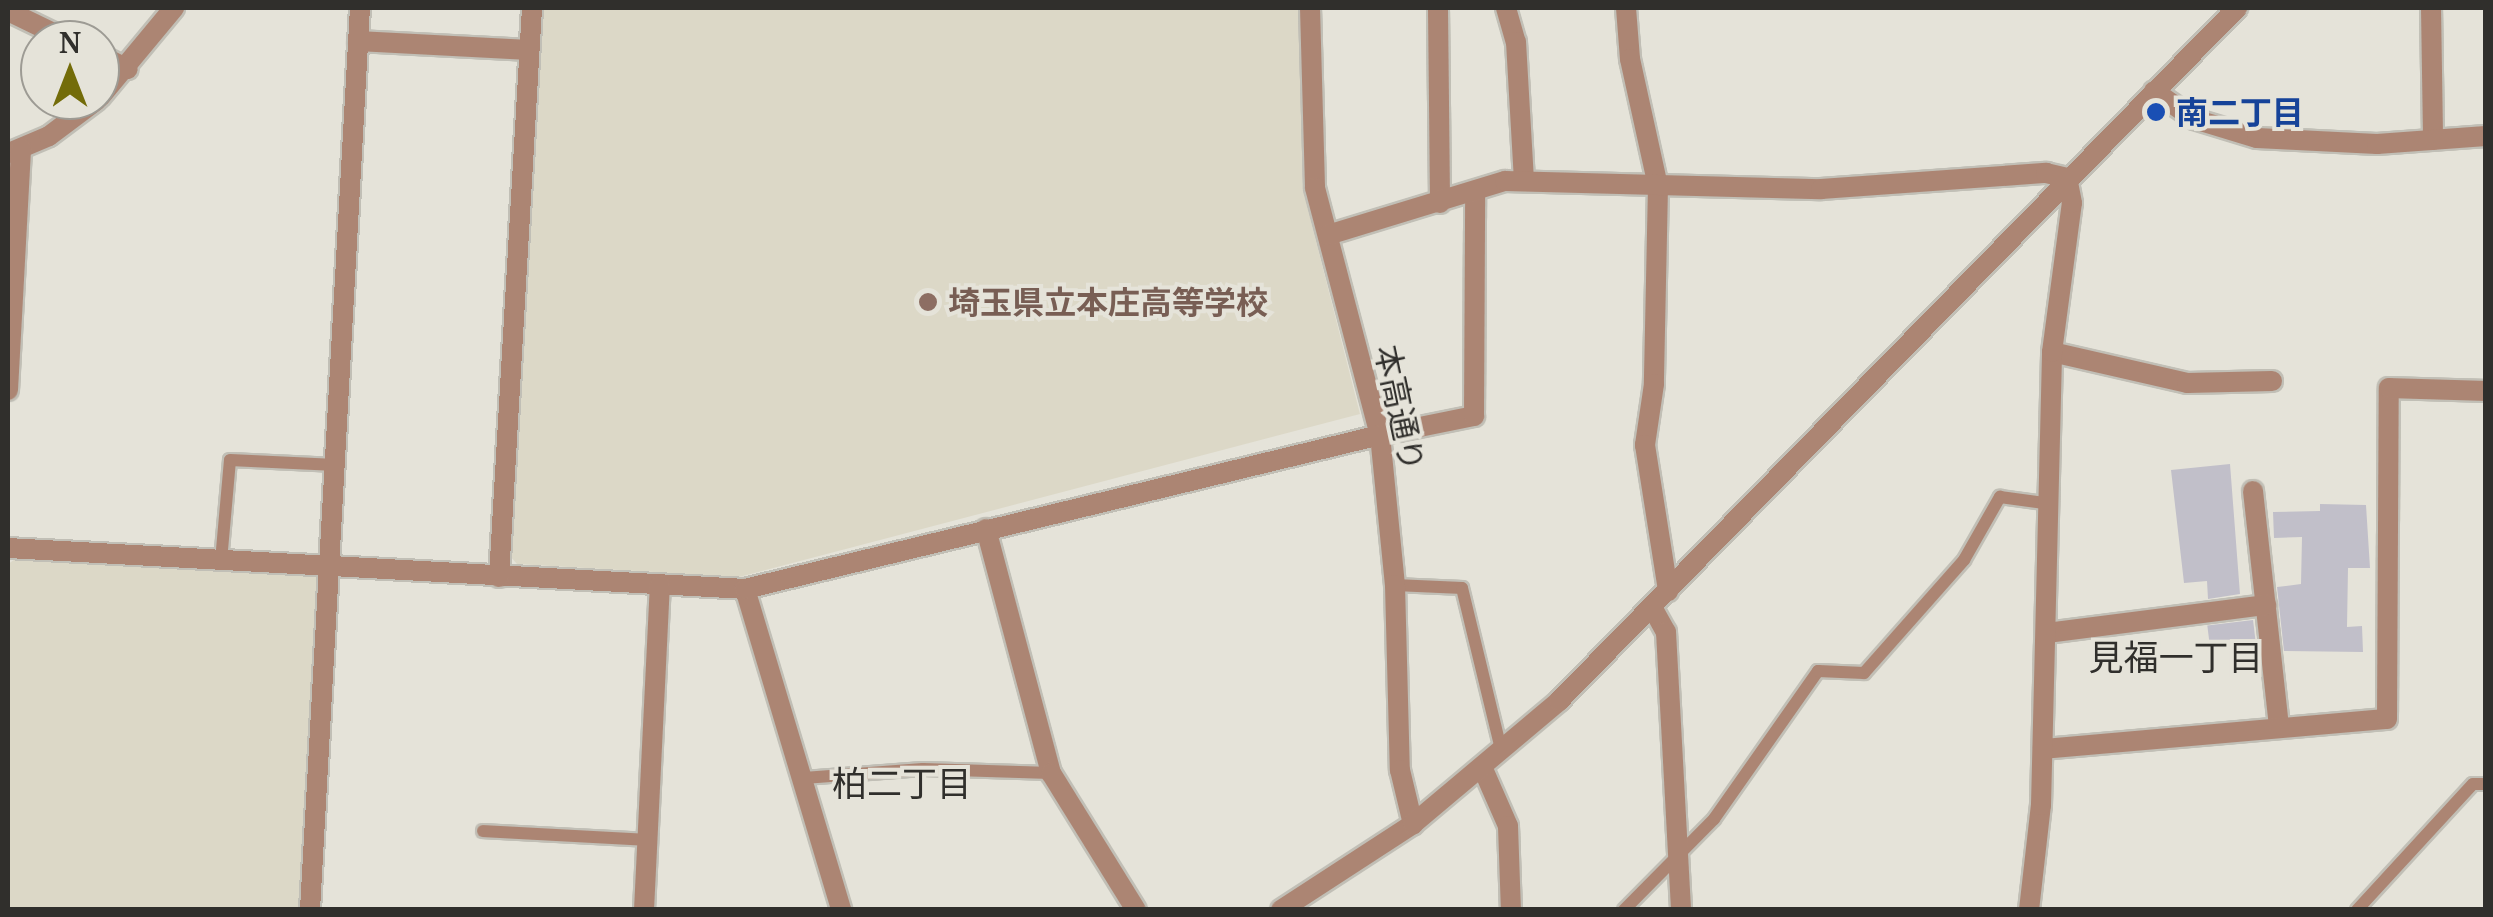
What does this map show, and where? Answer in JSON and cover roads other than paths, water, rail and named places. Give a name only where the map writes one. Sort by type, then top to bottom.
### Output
[{"type":"street","points":[[120,77],[174,8]]},
{"type":"street","points":[[310,910],[360,8]]},
{"type":"street","points":[[499,577],[532,8]]},
{"type":"street","name":"本高通り","points":[[1310,8],[1315,188],[1380,435],[1395,585],[1400,770],[1413,824]]},
{"type":"street","points":[[1438,8],[1440,202]]},
{"type":"street","points":[[1506,8],[1516,42],[1524,180]]},
{"type":"street","points":[[1626,8],[1630,58],[1658,186],[1654,384],[1645,446],[1668,591]]},
{"type":"street","points":[[1282,910],[1413,824],[1502,753],[1668,591],[2237,8]]},
{"type":"street","points":[[2431,8],[2433,140]]},
{"type":"street","points":[[358,41],[528,50]]},
{"type":"street","points":[[120,65],[128,69]]},
{"type":"street","points":[[2154,91],[2194,120],[2258,138],[2433,140],[2486,136]]},
{"type":"street","points":[[8,390],[14,151],[63,120]]},
{"type":"street","points":[[1328,234],[1524,180],[1821,190],[2046,173],[2067,178]]},
{"type":"street","points":[[2029,910],[2048,633],[2052,352],[2072,203],[2067,178]]},
{"type":"street","points":[[8,548],[746,589],[1380,435],[1474,416],[1474,194]]},
{"type":"street","points":[[2052,352],[2188,383],[2272,382]]},
{"type":"street","points":[[2042,749],[2386,718],[2388,388],[2486,391]]},
{"type":"street","points":[[2252,491],[2279,728]]},
{"type":"street","points":[[986,529],[1051,772],[1136,910]]},
{"type":"street","points":[[644,910],[660,585]]},
{"type":"street","points":[[746,589],[841,910]]},
{"type":"street","points":[[2048,633],[2266,605]]},
{"type":"street","points":[[1652,607],[1666,632],[1681,910]]},
{"type":"street","points":[[1483,769],[1508,826],[1511,910]]},
{"type":"lane","points":[[221,561],[230,460],[336,465]]},
{"type":"lane","points":[[1624,910],[1678,859],[1818,671],[1864,673],[1964,560],[2000,497],[2052,504]]},
{"type":"lane","points":[[1395,585],[1462,588],[1502,753]]},
{"type":"lane","points":[[804,778],[923,769],[1051,772]]},
{"type":"lane","points":[[2357,910],[2473,784],[2486,784]]},
{"type":"lane","points":[[483,830],[648,840]]},
{"type":"place","name":"南二丁目","points":[[2156,112]]},
{"type":"place","name":"埼玉県立本庄高等学校","points":[[928,302]]},
{"type":"district","name":"見福一丁目","points":[[2176,657]]},
{"type":"district","name":"柏二丁目","points":[[902,783]]}]
